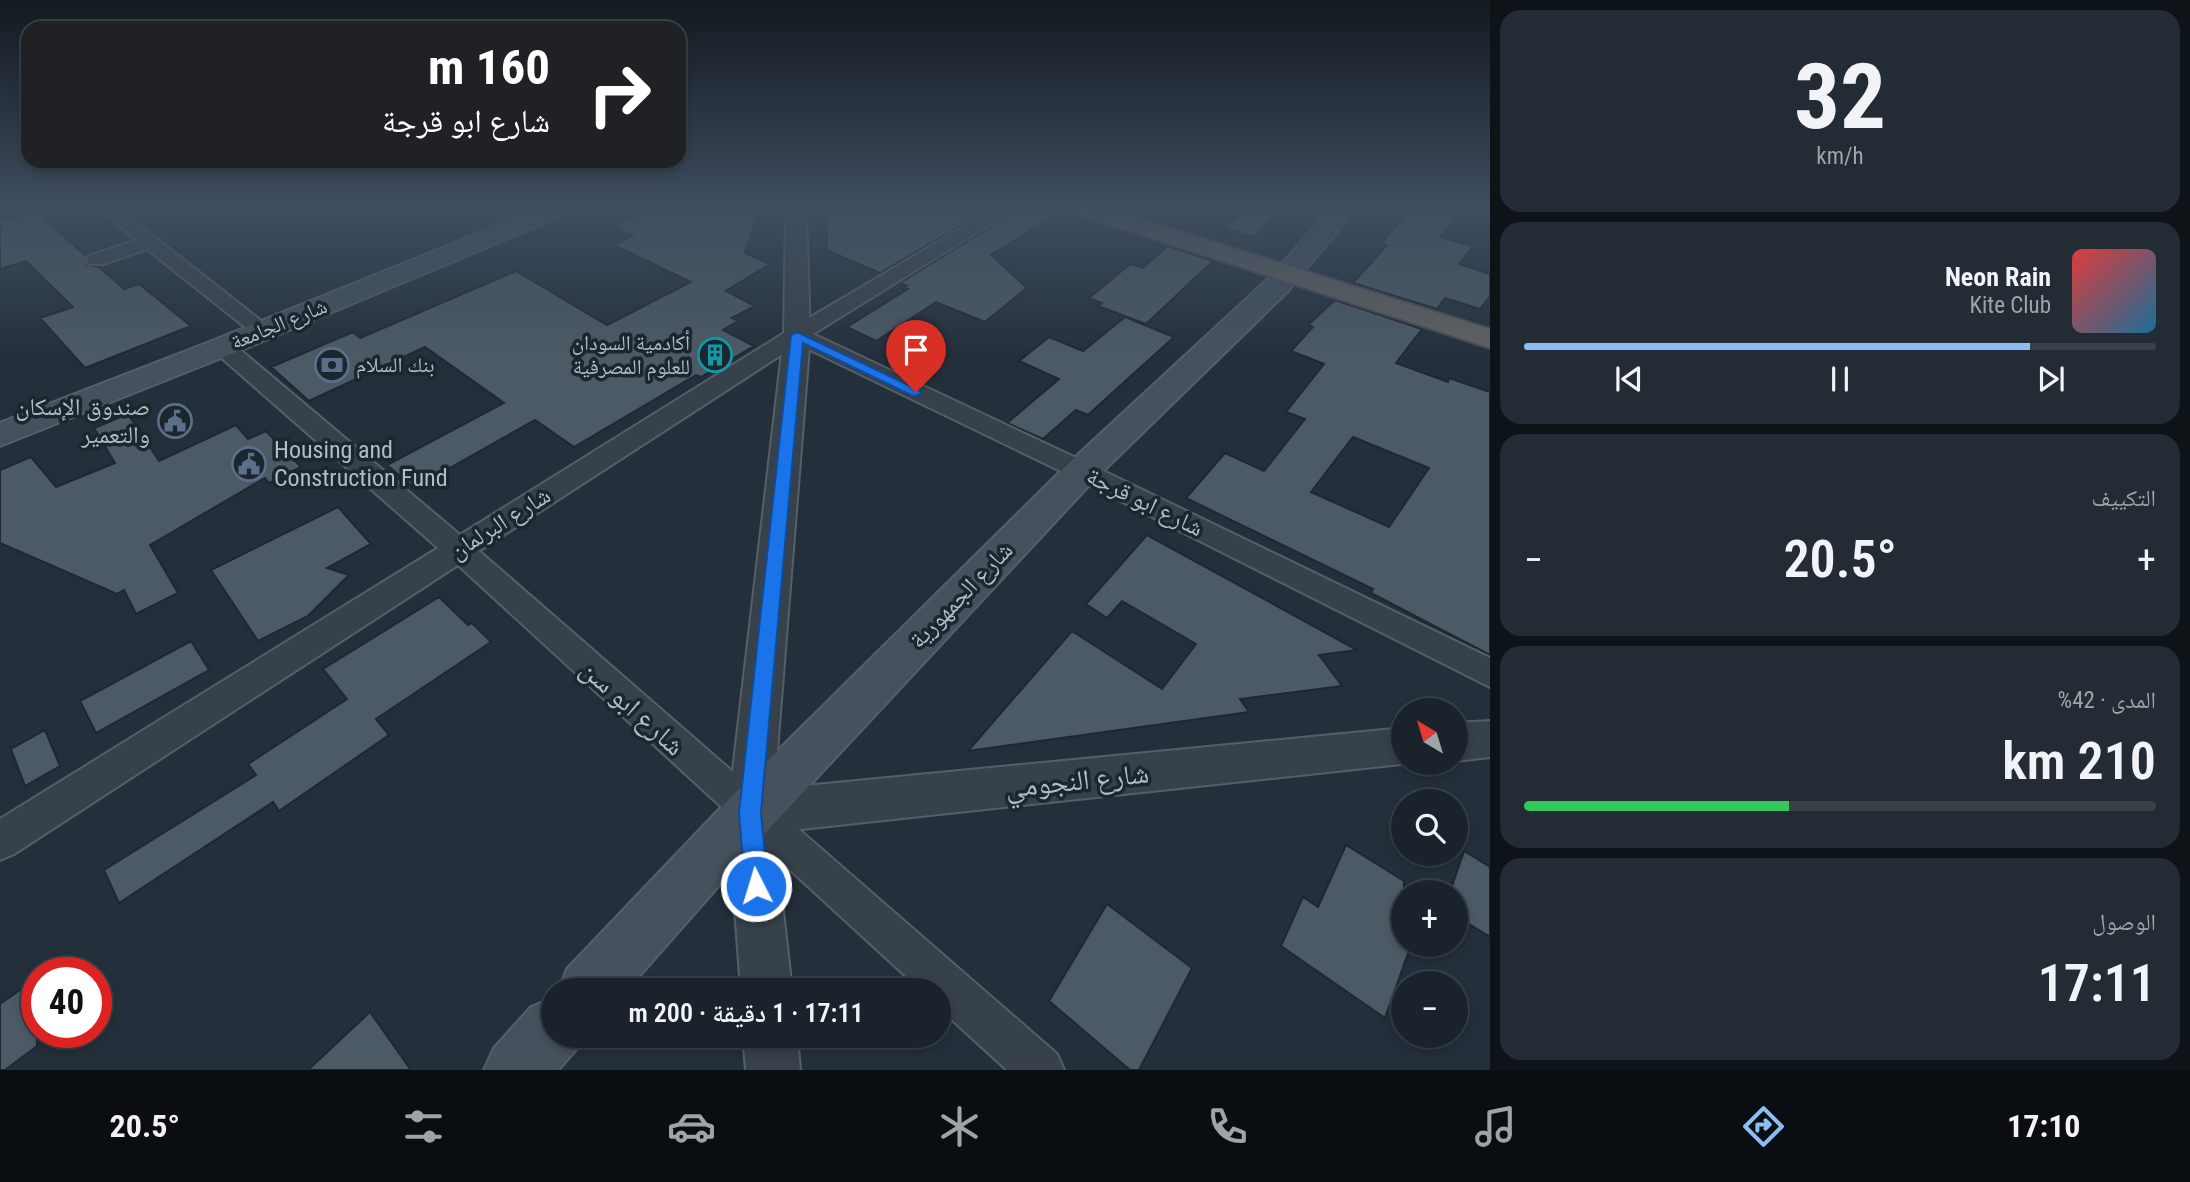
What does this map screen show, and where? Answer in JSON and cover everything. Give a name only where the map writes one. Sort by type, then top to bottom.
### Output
[{"type":"highway","points":[[1260,260],[1490,324]]},
{"type":"highway","points":[[1265,260],[1490,339]]},
{"type":"main road","name":"شارع الجامعة","points":[[0,435],[435,260]]},
{"type":"main road","name":"شارع الجمهورية","points":[[599,978],[750,813],[1082,471],[1278,285],[1299,260]]},
{"type":"main road","points":[[516,1070],[541,1042]]},
{"type":"street","points":[[173,260],[262,331]]},
{"type":"street","points":[[765,978],[750,813],[797,335],[796,260]]},
{"type":"street","name":"شارع البرلمان","points":[[0,841],[797,335],[921,260]]},
{"type":"street","name":"شارع ابو قرجة","points":[[797,335],[1082,471],[1490,673]]},
{"type":"street","name":"شارع ابو سن","points":[[223,347],[458,550],[1041,1070]]},
{"type":"street","points":[[1468,741],[1490,739]]},
{"type":"street","name":"شارع النجومي","points":[[750,813],[1391,748]]},
{"type":"street","points":[[771,1048],[773,1070]]},
{"type":"building","points":[[0,260],[86,260],[87,265],[99,267],[124,289],[139,284],[191,326],[85,368],[40,318],[73,307],[26,261],[0,269]]},
{"type":"building","points":[[645,260],[761,260],[770,264],[726,291],[755,306],[732,318],[738,321],[723,330],[754,346],[701,377],[696,375],[574,447],[535,420],[414,488],[387,465],[504,403],[425,347],[309,401],[271,367],[353,332],[360,338],[516,271],[607,325],[691,282]]},
{"type":"building","points":[[850,260],[902,260],[880,273]]},
{"type":"building","points":[[937,260],[996,260],[1027,288],[985,322],[936,302],[876,341],[847,327],[908,289],[900,283]]},
{"type":"building","points":[[1152,260],[1213,261],[1146,324],[1098,306],[1102,303],[1089,298],[1130,264],[1143,268]]},
{"type":"building","points":[[1374,260],[1462,260],[1459,264],[1490,274],[1490,296],[1480,309],[1445,298],[1437,309],[1353,283]]},
{"type":"building","points":[[1335,300],[1422,329],[1396,363],[1448,382],[1449,378],[1490,392],[1490,655],[1371,593],[1373,589],[1186,498],[1225,453],[1264,471],[1305,419],[1286,412],[1324,364],[1291,351],[1313,327],[1308,325]],"holes":[[[1353,437],[1429,468],[1389,527],[1311,492]]]},
{"type":"building","points":[[1125,317],[1174,337],[1088,415],[1076,410],[1043,439],[1007,423],[1059,379],[1019,361],[1049,337],[1083,351]]},
{"type":"building","points":[[128,414],[159,461],[236,425],[248,439],[266,431],[301,467],[269,483],[265,478],[150,545],[178,593],[136,614],[124,590],[117,594],[0,543],[0,470],[31,457],[56,487],[115,463],[94,428]]},
{"type":"building","points":[[338,507],[371,544],[327,568],[349,575],[308,616],[258,641],[211,570]]},
{"type":"building","points":[[1147,535],[1357,650],[1319,655],[1342,686],[1240,699],[1249,712],[968,751],[1072,631],[1162,689],[1196,644],[1122,601],[1107,618],[1086,604]]},
{"type":"building","points":[[439,597],[468,625],[472,623],[491,642],[376,719],[389,735],[279,811],[273,802],[119,903],[104,870],[256,775],[248,764],[347,699],[323,669]]},
{"type":"building","points":[[191,641],[209,670],[96,733],[80,701]]},
{"type":"building","points":[[45,730],[60,766],[25,786],[11,749]]},
{"type":"building","points":[[1346,845],[1402,880],[1391,880],[1391,957],[1407,957],[1402,971],[1391,971],[1391,1001],[1385,1018],[1281,946],[1303,897],[1318,907]]},
{"type":"building","points":[[1468,853],[1490,867],[1490,937],[1468,923],[1468,880],[1454,880],[1459,866],[1468,866]]},
{"type":"building","points":[[1107,904],[1192,968],[1139,1070],[1130,1070],[1049,1001]]},
{"type":"building","points":[[21,989],[21,1048],[34,1048],[5,1070],[0,1070],[0,1004]]},
{"type":"building","points":[[370,1012],[411,1070],[308,1070]]},
{"type":"place","name":"أكادمية السودان للعلوم المصرفية","points":[[715,355]]},
{"type":"place","name":"بنك السلام","points":[[332,365]]},
{"type":"place","name":"صندوق الإسكان والتعمير","points":[[175,421]]},
{"type":"place","name":"Housing and Construction Fund","points":[[249,464]]},
{"type":"route","points":[[756,886],[750,813],[797,335],[916,392]]}]
